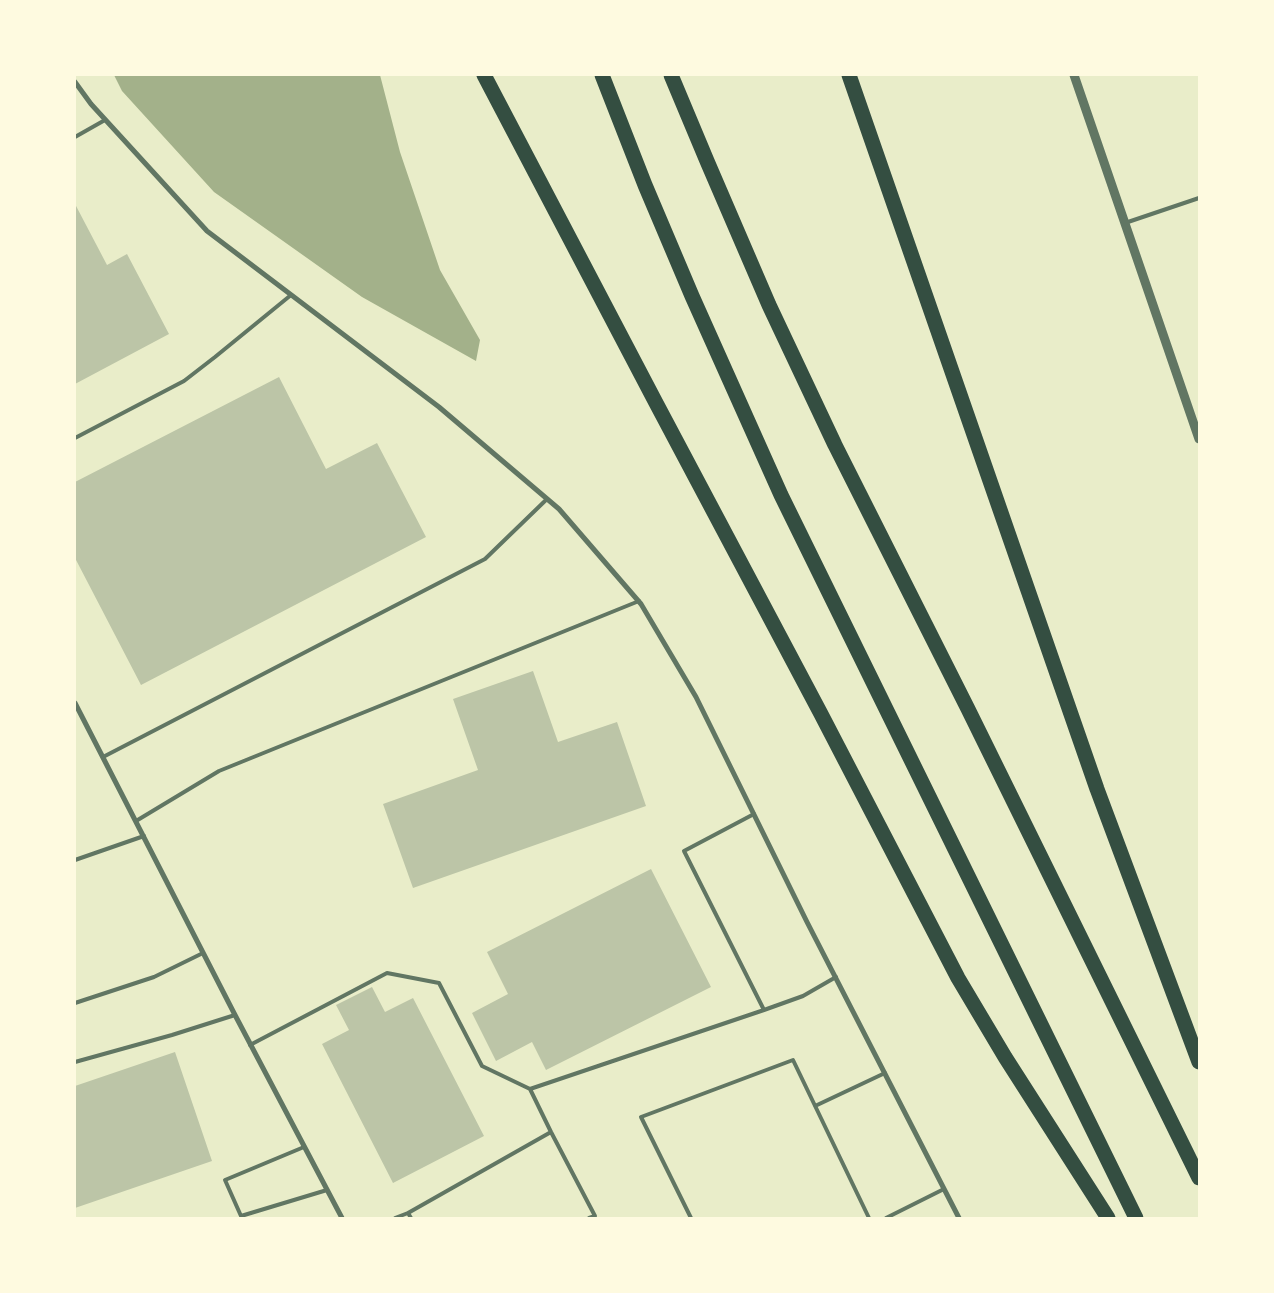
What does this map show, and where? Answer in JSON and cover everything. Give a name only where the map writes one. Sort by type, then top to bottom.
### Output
[{"type":"highway","points":[[484,75],[958,978],[1005,1057],[1108,1218]]},
{"type":"highway","points":[[602,75],[645,185],[692,296],[781,496],[1136,1218]]},
{"type":"highway","points":[[671,75],[769,305],[835,445],[977,726],[1199,1178]]},
{"type":"highway","points":[[850,75],[1097,789],[1199,1062]]},
{"type":"street","points":[[1074,75],[1199,439]]},
{"type":"street","points":[[75,82],[105,120],[207,231],[438,407],[560,509],[639,601],[696,697],[959,1218]]},
{"type":"street","points":[[75,703],[250,1045],[342,1218]]},
{"type":"lane","points":[[75,137],[105,120]]},
{"type":"lane","points":[[1125,223],[1199,198]]},
{"type":"lane","points":[[75,438],[184,381],[291,295]]},
{"type":"lane","points":[[103,757],[485,559],[547,499]]},
{"type":"lane","points":[[136,822],[219,771],[639,601]]},
{"type":"lane","points":[[754,814],[684,851],[764,1010]]},
{"type":"lane","points":[[75,860],[144,836]]},
{"type":"lane","points":[[75,1003],[154,977],[203,953]]},
{"type":"lane","points":[[250,1045],[387,973],[439,983],[482,1066],[530,1089],[595,1216],[589,1218]]},
{"type":"lane","points":[[530,1089],[803,996],[836,977]]},
{"type":"lane","points":[[75,1062],[235,1015]]},
{"type":"lane","points":[[691,1218],[641,1117],[793,1060],[869,1218]]},
{"type":"lane","points":[[815,1106],[885,1073]]},
{"type":"lane","points":[[395,1218],[408,1213],[551,1132]]},
{"type":"lane","points":[[241,1217],[224,1180],[304,1147]]},
{"type":"lane","points":[[886,1218],[944,1189]]},
{"type":"lane","points":[[236,1218],[327,1190]]},
{"type":"lane","points":[[408,1213],[411,1218]]},
{"type":"shaded area","points":[[114,75],[380,75],[400,152],[440,270],[480,340],[476,361],[362,297],[214,192],[122,91]]},
{"type":"building","points":[[75,204],[107,265],[127,254],[169,334],[75,384]]},
{"type":"building","points":[[279,377],[326,469],[377,443],[426,537],[141,685],[75,558],[75,482]]},
{"type":"building","points":[[533,671],[558,742],[617,722],[646,806],[413,888],[383,804],[478,770],[453,699]]},
{"type":"building","points":[[651,869],[711,987],[546,1070],[532,1042],[496,1061],[472,1013],[508,994],[487,952]]},
{"type":"building","points":[[372,987],[385,1012],[413,998],[484,1136],[393,1183],[322,1044],[349,1030],[336,1005]]},
{"type":"building","points":[[175,1052],[212,1161],[75,1208],[75,1086]]}]
